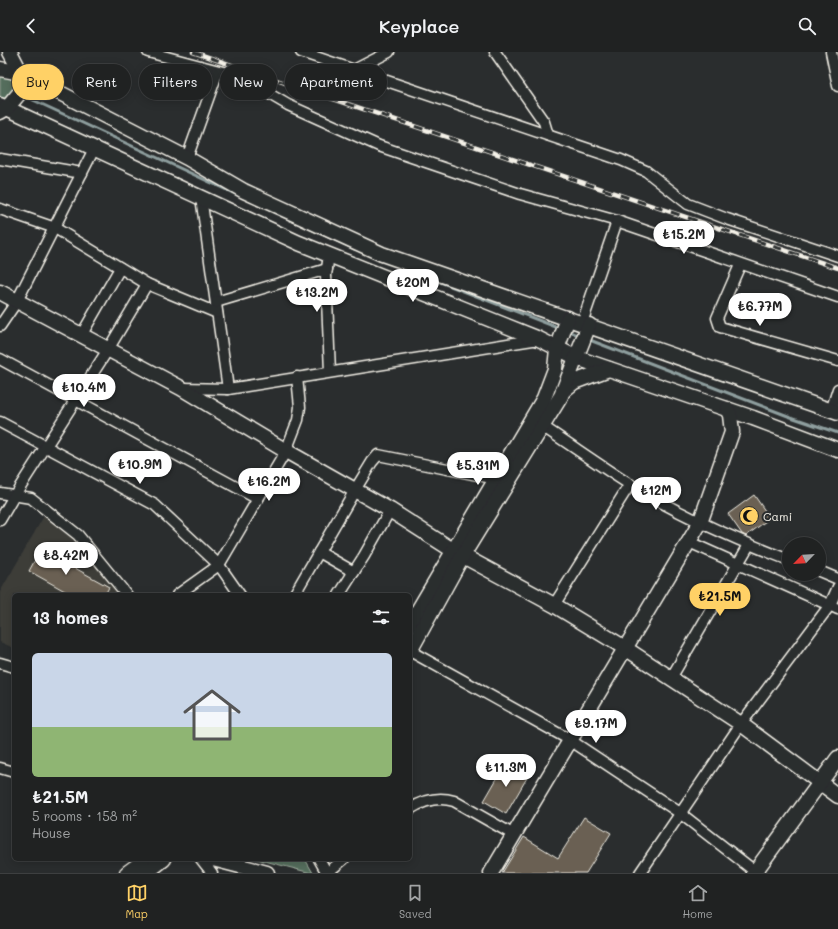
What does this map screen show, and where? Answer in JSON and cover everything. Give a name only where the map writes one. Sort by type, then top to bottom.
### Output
[{"type":"street","points":[[10,52],[16,64]]},
{"type":"street","points":[[148,52],[245,80],[288,105],[379,146],[520,194],[696,247],[740,265],[838,297]]},
{"type":"street","points":[[301,52],[336,64]]},
{"type":"street","points":[[366,64],[389,52]]},
{"type":"street","points":[[495,52],[544,122],[548,135]]},
{"type":"street","points":[[832,52],[838,86]]},
{"type":"street","points":[[0,69],[12,71]]},
{"type":"street","points":[[187,158],[218,71]]},
{"type":"street","points":[[387,81],[622,160],[646,171],[688,204],[727,220],[838,256]]},
{"type":"street","points":[[64,95],[187,158],[244,191],[382,254],[567,322],[586,327],[835,412],[838,389]]},
{"type":"street","points":[[12,99],[2,108],[201,197],[299,243],[578,354],[609,369],[753,418],[838,450]]},
{"type":"street","points":[[0,326],[17,301],[94,149]]},
{"type":"street","points":[[0,159],[82,173]]},
{"type":"street","points":[[201,197],[228,389]]},
{"type":"street","points":[[0,208],[55,228],[147,284],[217,313]]},
{"type":"street","points":[[412,621],[459,553],[542,426],[563,391],[578,354],[617,222]]},
{"type":"street","points":[[329,255],[327,269],[330,372]]},
{"type":"street","points":[[740,265],[717,318],[720,326],[838,361]]},
{"type":"street","points":[[82,334],[120,268]]},
{"type":"street","points":[[216,302],[327,269]]},
{"type":"street","points":[[0,520],[109,348],[147,284]]},
{"type":"street","points":[[0,292],[109,348],[181,388],[286,451],[390,510],[459,553],[554,605],[625,648],[741,724],[838,796]]},
{"type":"street","points":[[412,647],[497,479],[544,398],[555,369],[558,346],[567,322]]},
{"type":"street","points":[[181,388],[228,389],[538,339]]},
{"type":"street","points":[[0,359],[258,499]]},
{"type":"street","points":[[563,391],[574,382],[609,369]]},
{"type":"street","points":[[180,593],[219,565],[286,451],[298,420],[300,407],[298,378]]},
{"type":"street","points":[[491,873],[700,523],[732,432],[732,421],[727,409]]},
{"type":"street","points":[[732,432],[753,418]]},
{"type":"street","points":[[0,422],[155,506],[219,565],[239,593]]},
{"type":"street","points":[[542,426],[630,484],[700,523],[749,545],[782,557]]},
{"type":"street","points":[[295,593],[355,490],[378,455],[497,479]]},
{"type":"street","points":[[554,605],[630,484]]},
{"type":"street","points":[[0,493],[31,498],[78,535],[125,593]]},
{"type":"street","points":[[340,593],[390,510]]},
{"type":"street","points":[[689,542],[834,607]]},
{"type":"street","points":[[672,678],[749,545]]},
{"type":"street","points":[[319,552],[354,572]]},
{"type":"street","points":[[826,574],[838,579]]},
{"type":"street","points":[[640,873],[741,724],[834,607],[838,587]]},
{"type":"street","points":[[412,652],[570,740],[680,813],[755,872],[838,758]]},
{"type":"street","points":[[0,663],[12,666]]},
{"type":"street","points":[[0,768],[12,771]]},
{"type":"street","points":[[412,808],[418,804],[437,798],[445,798],[454,801],[514,834]]},
{"type":"street","points":[[127,873],[143,861]]},
{"type":"street","points":[[146,873],[161,861]]},
{"type":"street","points":[[203,861],[212,873]]},
{"type":"street","points":[[221,861],[267,873]]},
{"type":"street","points":[[320,861],[327,873],[342,861]]},
{"type":"shaded area","points":[[44,516],[72,538],[119,593],[12,593],[12,647],[0,642],[0,592]]},
{"type":"green space","points":[[0,76],[9,78],[12,81],[12,94],[10,99],[0,101]]},
{"type":"green space","points":[[265,861],[306,861],[313,873]]},
{"type":"building","name":"Cami","points":[[754,495],[770,518],[746,536],[742,534],[728,514]]},
{"type":"building","points":[[41,549],[109,587],[106,593],[68,593],[29,571]]},
{"type":"building","points":[[506,763],[528,776],[506,814],[484,801]]},
{"type":"building","points":[[584,817],[611,833],[586,873],[502,873],[524,837],[558,858]]},
{"type":"waterway","points":[[33,100],[354,249]]},
{"type":"waterway","points":[[430,278],[561,329]]},
{"type":"waterway","points":[[568,331],[580,336]]},
{"type":"waterway","points":[[587,339],[788,416],[838,433]]},
{"type":"railway","points":[[193,52],[838,268]]},
{"type":"place","name":"Cami","points":[[749,516]]}]
